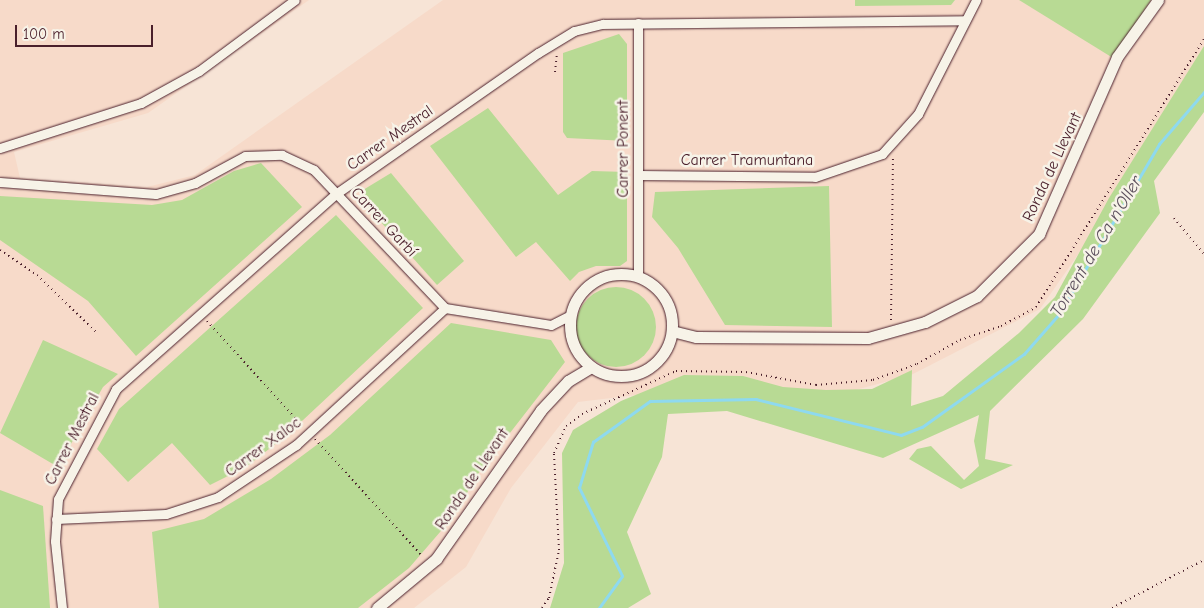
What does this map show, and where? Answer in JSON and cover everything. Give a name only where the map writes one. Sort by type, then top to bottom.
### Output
[{"type":"main road","name":"Ronda de Llevant","points":[[672,331],[696,337],[868,338],[925,322],[977,296],[1039,234],[1117,57],[1158,0]]},
{"type":"main road","points":[[609,275],[638,276],[665,298],[672,331],[662,357],[647,370],[630,376],[604,374],[591,366],[578,354],[570,333],[571,315],[583,291],[593,282],[609,275]]},
{"type":"main road","name":"Ronda de Llevant","points":[[377,608],[436,559],[541,410],[568,380],[591,366]]},
{"type":"street","points":[[0,148],[141,103],[199,71],[295,0]]},
{"type":"street","name":"Carrer Tramuntana","points":[[638,175],[815,177],[882,154],[918,114],[976,0]]},
{"type":"street","name":"Carrer Mestral","points":[[62,608],[55,541],[58,499],[116,389],[337,193],[574,31],[603,24],[638,23],[965,20]]},
{"type":"street","name":"Carrer Ponent","points":[[638,23],[638,276]]},
{"type":"street","name":"Carrer Garbí","points":[[0,182],[156,194],[195,184],[236,159],[269,154],[304,163],[337,193],[445,308]]},
{"type":"street","points":[[445,308],[551,325],[571,315]]},
{"type":"street","name":"Carrer Xaloc","points":[[56,519],[166,514],[218,497],[296,445],[445,308]]},
{"type":"path","points":[[555,72],[557,53]]},
{"type":"path","points":[[891,320],[893,157]]},
{"type":"path","points":[[1174,218],[1204,254]]},
{"type":"path","points":[[0,250],[37,275],[98,334]]},
{"type":"path","points":[[1112,608],[1204,560]]},
{"type":"shaded area","points":[[0,0],[309,0],[148,113],[14,152],[20,178],[147,187],[195,175],[443,0],[1204,0],[1204,55],[1111,207],[1040,309],[911,375],[848,392],[653,393],[578,402],[511,488],[466,567],[414,608],[0,608]]},
{"type":"green space","points":[[855,0],[955,0],[951,5],[855,6]]},
{"type":"green space","points":[[1019,0],[1151,0],[1113,58]]},
{"type":"green space","points":[[619,34],[627,44],[627,141],[567,138],[563,132],[563,53]]},
{"type":"green space","points":[[1204,46],[1204,112],[1154,181],[1160,213],[1083,319],[990,411],[985,459],[1013,465],[961,489],[909,459],[917,449],[931,446],[964,480],[979,466],[974,441],[979,415],[883,458],[727,411],[668,414],[662,457],[627,532],[651,594],[628,608],[550,608],[564,563],[562,453],[573,430],[621,401],[684,375],[743,376],[783,387],[826,390],[872,389],[912,370],[911,406],[943,396],[1019,333],[1055,297],[1109,198]]},
{"type":"green space","points":[[488,108],[558,195],[592,171],[627,172],[627,261],[620,266],[596,266],[579,272],[570,281],[536,242],[516,257],[430,146]]},
{"type":"green space","points":[[261,163],[302,207],[136,356],[88,301],[0,240],[0,196],[152,205],[182,200],[234,171]]},
{"type":"green space","points":[[391,173],[464,261],[437,285],[363,202],[363,190]]},
{"type":"green space","points":[[829,186],[832,327],[725,325],[678,248],[652,217],[655,192]]},
{"type":"green space","points":[[336,215],[423,308],[287,435],[246,467],[210,485],[172,443],[128,482],[97,449],[119,409]]},
{"type":"green space","points":[[616,287],[631,290],[644,299],[653,312],[656,327],[653,342],[644,355],[631,364],[616,367],[601,364],[588,355],[579,342],[576,327],[579,312],[588,299],[601,290]]},
{"type":"green space","points":[[451,323],[551,340],[565,362],[478,474],[453,517],[409,568],[358,608],[159,608],[152,532],[204,519],[271,479],[330,435]]},
{"type":"green space","points":[[43,340],[118,374],[103,387],[58,467],[0,433]]},
{"type":"green space","points":[[0,490],[43,506],[50,608],[0,608]]},
{"type":"waterway","name":"Torrent de Ca n'Oller","points":[[599,608],[622,576],[579,488],[593,442],[650,401],[756,399],[901,435],[922,427],[1024,354],[1059,314],[1159,144],[1204,92]]}]
